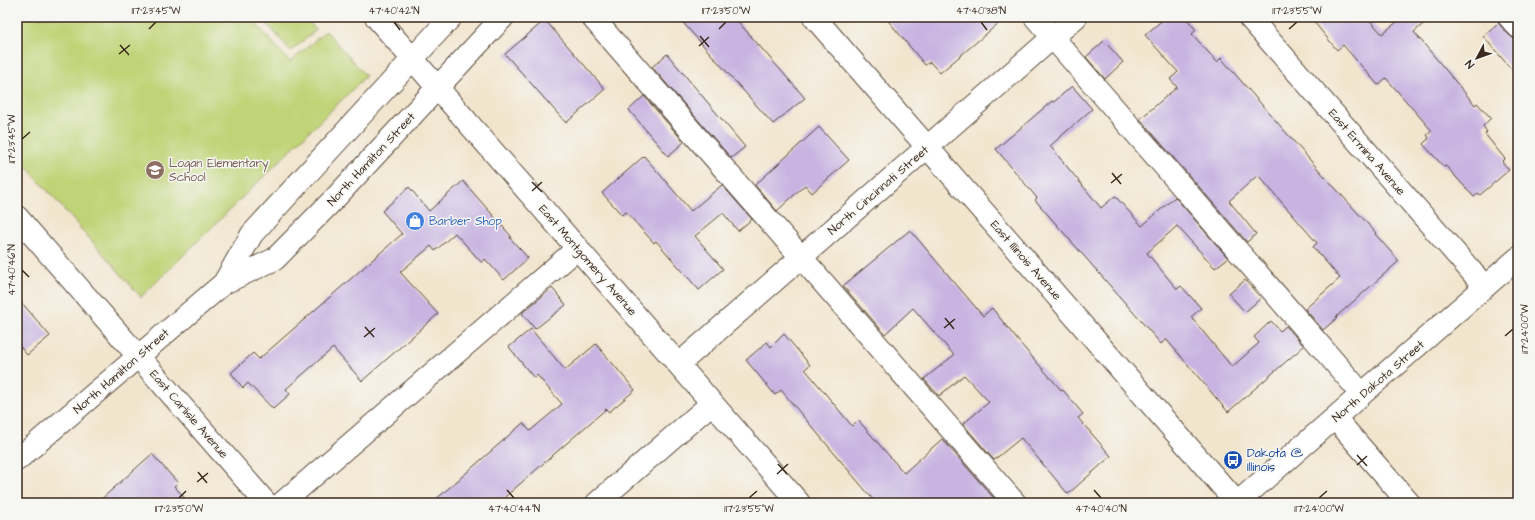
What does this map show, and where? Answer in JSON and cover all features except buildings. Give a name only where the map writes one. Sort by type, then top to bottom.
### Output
[{"type":"street","name":"East Montgomery Avenue","points":[[376,17],[436,88],[578,248],[799,503]]},
{"type":"street","name":"North Hamilton Street","points":[[224,283],[252,234],[450,17]]},
{"type":"street","name":"North Hamilton Street","points":[[17,460],[224,283],[275,259],[337,196],[503,17]]},
{"type":"street","points":[[592,17],[1015,503]]},
{"type":"street","name":"East Illinois Avenue","points":[[814,17],[1237,503]]},
{"type":"street","points":[[1035,17],[1362,394]]},
{"type":"street","name":"North Cincinnati Street","points":[[679,364],[1076,17]]},
{"type":"street","name":"East Ermina Avenue","points":[[1249,17],[1485,287]]},
{"type":"street","points":[[1509,17],[1518,27]]},
{"type":"street","name":"East Carlisle Avenue","points":[[17,217],[266,503]]},
{"type":"street","points":[[282,503],[578,248]]},
{"type":"street","name":"North Dakota Street","points":[[1237,503],[1518,258]]},
{"type":"street","points":[[597,503],[712,403]]},
{"type":"street","points":[[1335,418],[1409,503]]},
{"type":"green space","name":"Logan Elementary School","points":[[17,17],[250,17],[290,62],[326,31],[366,76],[141,297],[17,156]]},
{"type":"green space","points":[[261,17],[305,17],[316,30],[291,51]]},
{"type":"place","name":"Logan Elementary School","points":[[155,170]]},
{"type":"place","name":"Barber Shop","points":[[415,221]]},
{"type":"place","name":"Dakota @ Illinois","points":[[1233,460]]}]
